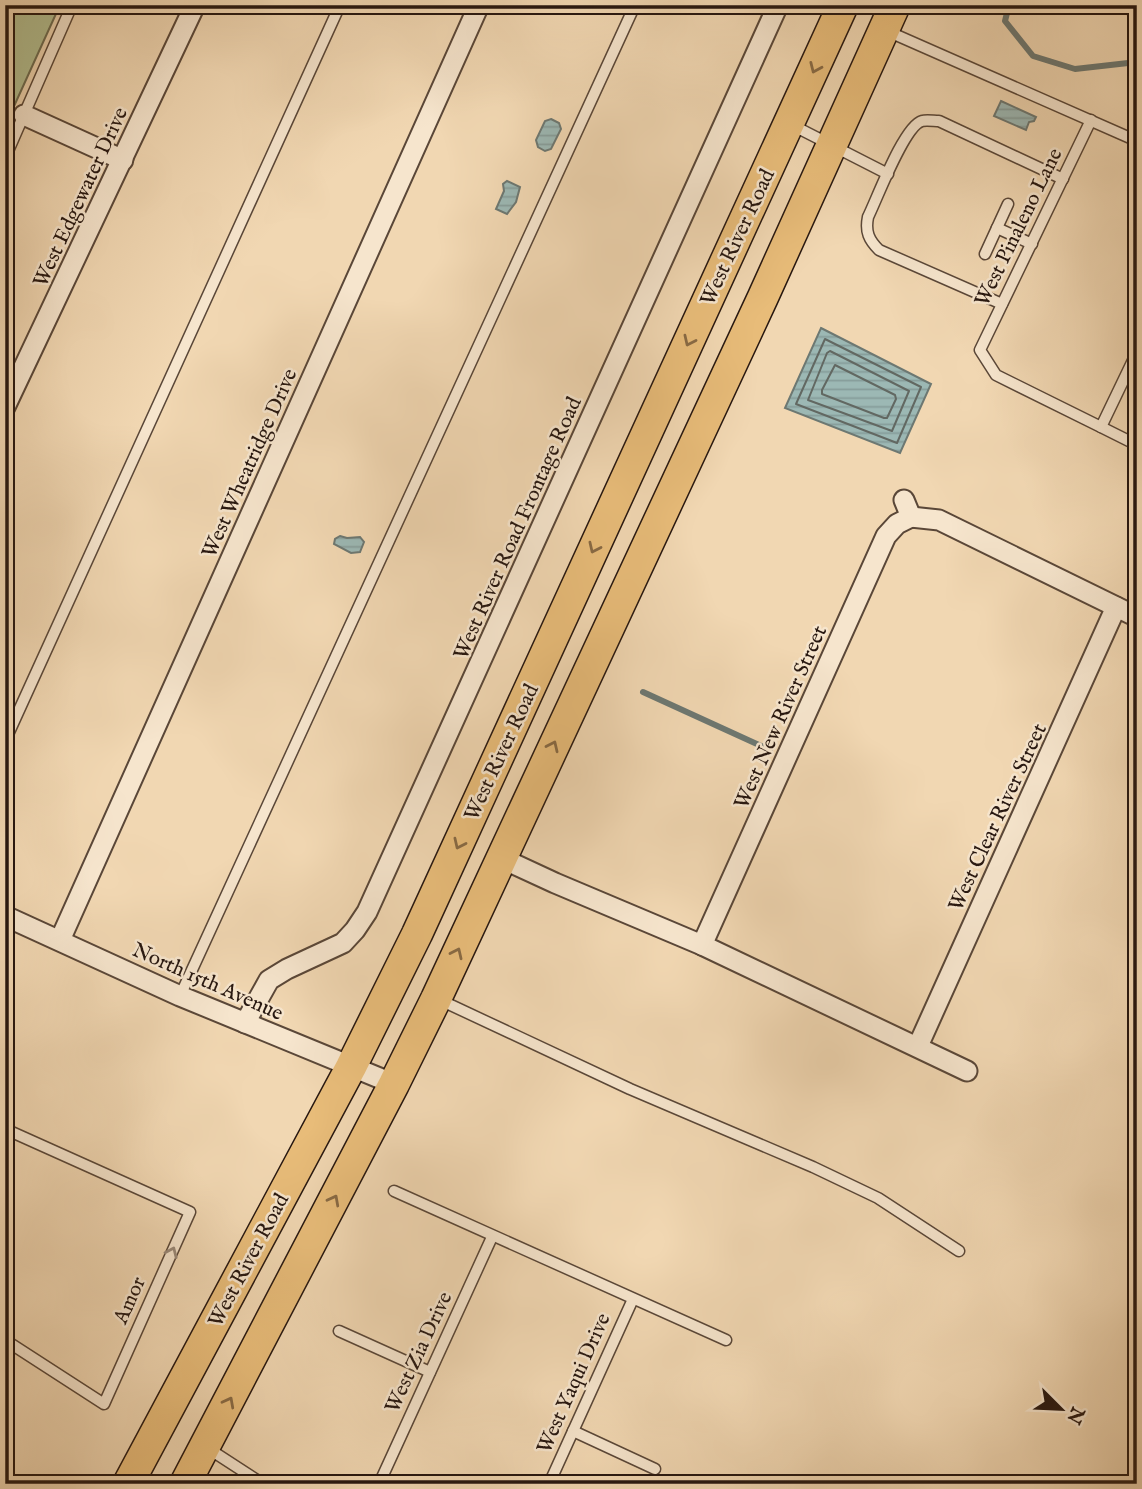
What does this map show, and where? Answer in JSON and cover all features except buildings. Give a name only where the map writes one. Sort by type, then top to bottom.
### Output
[{"type":"main road","name":"West River Road","points":[[128,1484],[351,1068],[423,921],[843,5]]},
{"type":"main road","points":[[185,1484],[436,999],[890,18]]},
{"type":"street","name":"West Edgewater Drive","points":[[5,407],[195,5]]},
{"type":"street","name":"West Wheatridge Drive","points":[[60,940],[479,5]]},
{"type":"street","name":"West River Road Frontage Road","points":[[245,1023],[269,980],[286,969],[343,943],[367,912],[778,5]]},
{"type":"street","points":[[24,115],[123,160]]},
{"type":"street","name":"West New River Street","points":[[702,945],[886,536],[907,508],[939,520],[1116,607]]},
{"type":"street","points":[[1116,607],[1137,617]]},
{"type":"street","name":"West Clear River Street","points":[[918,1046],[1116,607]]},
{"type":"street","points":[[501,858],[702,945],[967,1071]]},
{"type":"street","name":"North 15th Avenue","points":[[5,916],[180,996],[394,1084]]},
{"type":"lane","points":[[5,158],[72,5]]},
{"type":"lane","points":[[5,741],[340,5]]},
{"type":"lane","points":[[180,996],[635,5]]},
{"type":"lane","points":[[890,18],[1091,121],[1137,141]]},
{"type":"lane","points":[[1002,304],[879,250],[869,240],[866,225],[868,217],[903,141],[912,128],[922,121],[939,121],[1063,179]]},
{"type":"lane","name":"West Pinaleno Lane","points":[[1091,121],[980,350],[996,375],[1101,427]]},
{"type":"lane","points":[[789,124],[888,174]]},
{"type":"lane","points":[[985,254],[1008,204]]},
{"type":"lane","points":[[997,228],[1032,244]]},
{"type":"lane","points":[[1137,352],[1101,427],[1137,445]]},
{"type":"lane","points":[[436,999],[630,1089],[813,1167],[867,1193],[959,1251]]},
{"type":"lane","name":"Amor","points":[[5,1129],[190,1212],[104,1404],[5,1340]]},
{"type":"lane","points":[[394,1191],[492,1237],[726,1339]]},
{"type":"lane","name":"West Zia Drive","points":[[379,1484],[492,1237]]},
{"type":"lane","name":"West Yaqui Drive","points":[[549,1484],[633,1299]]},
{"type":"lane","points":[[340,1331],[430,1372]]},
{"type":"lane","points":[[573,1431],[655,1469]]},
{"type":"lane","points":[[205,1447],[263,1484]]},
{"type":"green space","points":[[5,5],[60,5],[5,126]]},
{"type":"water","points":[[1001,101],[1036,117],[1034,121],[1029,122],[1026,130],[994,116]]},
{"type":"water","points":[[551,119],[559,123],[561,129],[551,149],[545,151],[538,147],[536,140],[545,121]]},
{"type":"water","points":[[507,181],[520,187],[516,202],[507,214],[496,209],[504,191],[503,184]]},
{"type":"water","points":[[821,328],[931,384],[900,453],[785,408]]},
{"type":"water","points":[[340,536],[360,537],[364,542],[360,552],[351,553],[334,544],[335,539]]},
{"type":"waterway","points":[[1009,5],[1005,21],[1033,56],[1075,69],[1137,62]]},
{"type":"waterway","points":[[643,692],[770,750]]}]
